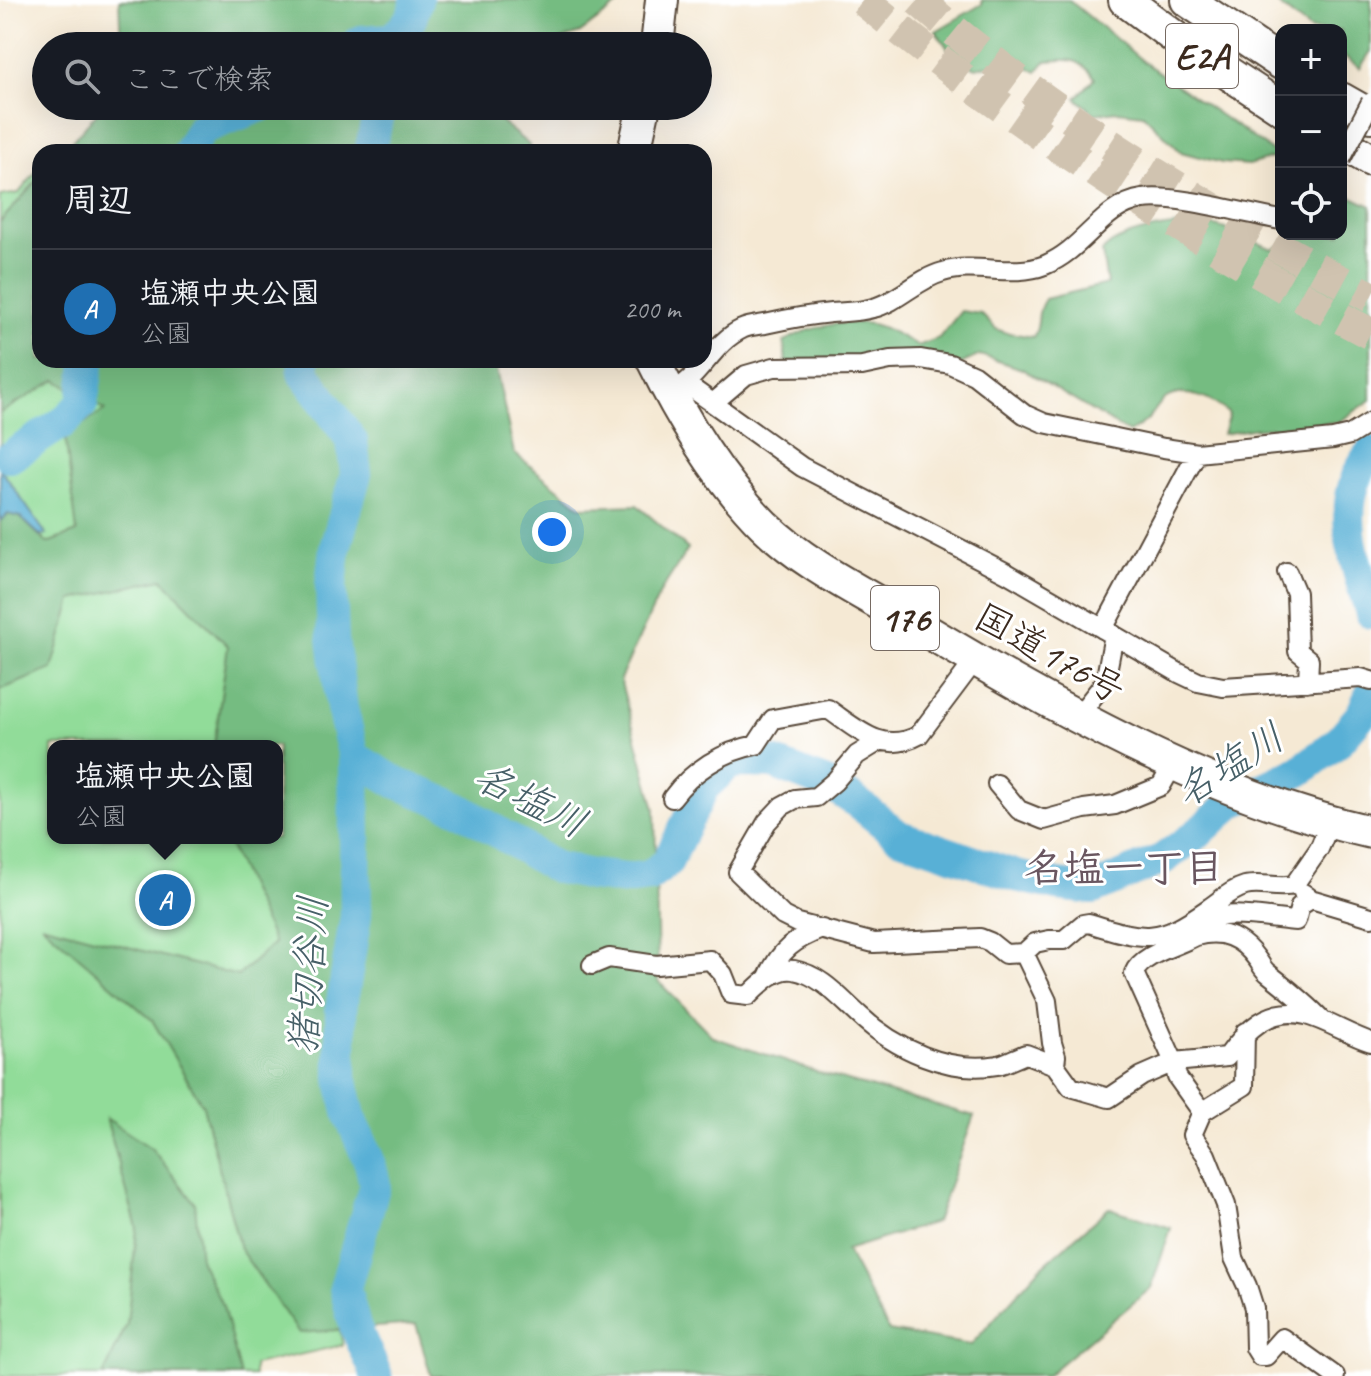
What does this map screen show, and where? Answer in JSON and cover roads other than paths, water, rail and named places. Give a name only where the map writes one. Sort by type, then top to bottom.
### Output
[{"type":"highway","points":[[659,32],[662,0]]},
{"type":"highway","name":"E2A","points":[[1125,0],[1181,42],[1275,104]]},
{"type":"highway","name":"E2A","points":[[1187,0],[1275,59]]},
{"type":"highway","points":[[1347,102],[1371,116]]},
{"type":"highway","points":[[636,144],[641,120]]},
{"type":"highway","points":[[1347,146],[1371,160]]},
{"type":"highway","name":"国道176号","points":[[660,368],[678,389],[724,482],[791,549],[1078,716],[1174,763],[1279,806],[1330,823],[1371,832]]},
{"type":"street","points":[[1347,148],[1371,102]]},
{"type":"street","points":[[712,353],[741,329],[798,316],[869,310],[943,272],[973,269],[1020,271],[1044,266],[1068,253],[1089,236],[1113,209],[1146,198],[1275,219]]},
{"type":"street","points":[[713,403],[746,375],[774,367],[862,366],[890,360],[921,359],[950,364],[974,375],[1024,414],[1044,423],[1197,453],[1333,439],[1350,435],[1371,422]]},
{"type":"street","points":[[698,368],[678,389],[713,403],[802,467],[1007,573],[1198,682],[1223,687],[1366,680]]},
{"type":"street","points":[[1078,716],[1105,682],[1108,632],[1197,453]]},
{"type":"street","points":[[1287,572],[1296,593],[1298,651],[1309,660],[1308,682]]},
{"type":"street","points":[[976,659],[919,735],[908,741],[878,742],[857,755],[835,781],[816,797],[795,799],[782,806],[767,822],[738,872],[783,916],[797,923],[874,943],[980,938],[1005,954],[1024,953],[1035,943],[1064,940],[1083,924],[1089,923],[1133,937],[1145,937],[1179,929],[1229,893],[1249,885],[1281,888],[1294,885],[1319,849],[1330,823]]},
{"type":"street","points":[[672,798],[684,783],[720,758],[735,749],[756,745],[773,719],[828,709],[878,742]]},
{"type":"street","points":[[997,784],[1019,810],[1044,820],[1084,809],[1115,805],[1161,786],[1174,763]]},
{"type":"street","points":[[1294,885],[1311,899],[1371,917]]},
{"type":"street","points":[[1196,936],[1216,918],[1237,916],[1296,921],[1300,906],[1311,899]]},
{"type":"street","points":[[592,965],[609,958],[656,965],[710,960],[723,974],[731,994],[748,996],[768,977],[773,966],[798,938],[825,928]]},
{"type":"street","points":[[1202,1112],[1177,1077],[1174,1062],[1134,973],[1136,968],[1164,950],[1196,936],[1212,931],[1225,934],[1242,942],[1265,972],[1302,998],[1327,1025]]},
{"type":"street","points":[[1024,953],[1047,1001],[1055,1065]]},
{"type":"street","points":[[768,977],[792,970],[820,980],[876,1031],[917,1054],[969,1067],[999,1065],[1026,1054],[1055,1065],[1071,1087],[1109,1098],[1142,1076],[1174,1062],[1227,1057],[1245,1032],[1261,1020],[1283,1015],[1305,1015],[1371,1042]]},
{"type":"street","points":[[1245,1032],[1244,1086],[1202,1112],[1192,1135],[1206,1155],[1226,1205],[1234,1258],[1254,1308],[1255,1348],[1260,1356],[1266,1356],[1282,1338],[1335,1376]]},
{"type":"water","points":[[0,468],[46,534],[41,536],[20,517],[8,514],[0,521]]},
{"type":"waterway","name":"名塩川","points":[[399,32],[411,19],[417,0]]},
{"type":"waterway","points":[[193,144],[201,129],[224,120]]},
{"type":"waterway","name":"名塩川","points":[[372,144],[377,120]]},
{"type":"waterway","points":[[10,457],[62,423],[82,404],[88,368]]},
{"type":"waterway","name":"猪切谷川","points":[[303,368],[303,372],[352,441],[356,474],[335,548],[331,586],[333,639],[342,708],[354,757],[356,915],[341,1009],[341,1077],[350,1116],[370,1163],[375,1184],[345,1288],[355,1326],[377,1376]]},
{"type":"waterway","name":"名塩川","points":[[1371,452],[1359,471],[1349,511],[1353,552],[1371,613]]},
{"type":"waterway","name":"名塩川","points":[[354,757],[397,783],[459,808],[554,867],[591,875],[626,879],[649,876],[667,863],[704,787],[730,763],[745,762],[773,763],[834,787],[899,836],[1016,876],[1093,889],[1163,859],[1232,803],[1300,771],[1338,742],[1361,715],[1371,693]]},
{"type":"tunnel","points":[[863,0],[983,93],[1108,180],[1238,260],[1371,334]]},
{"type":"tunnel","points":[[918,0],[1023,84],[1136,161],[1194,198],[1371,297]]},
{"type":"place","name":"塩瀬中央公園","points":[[165,900]]},
{"type":"district","name":"名塩一丁目","points":[[1124,867]]}]
